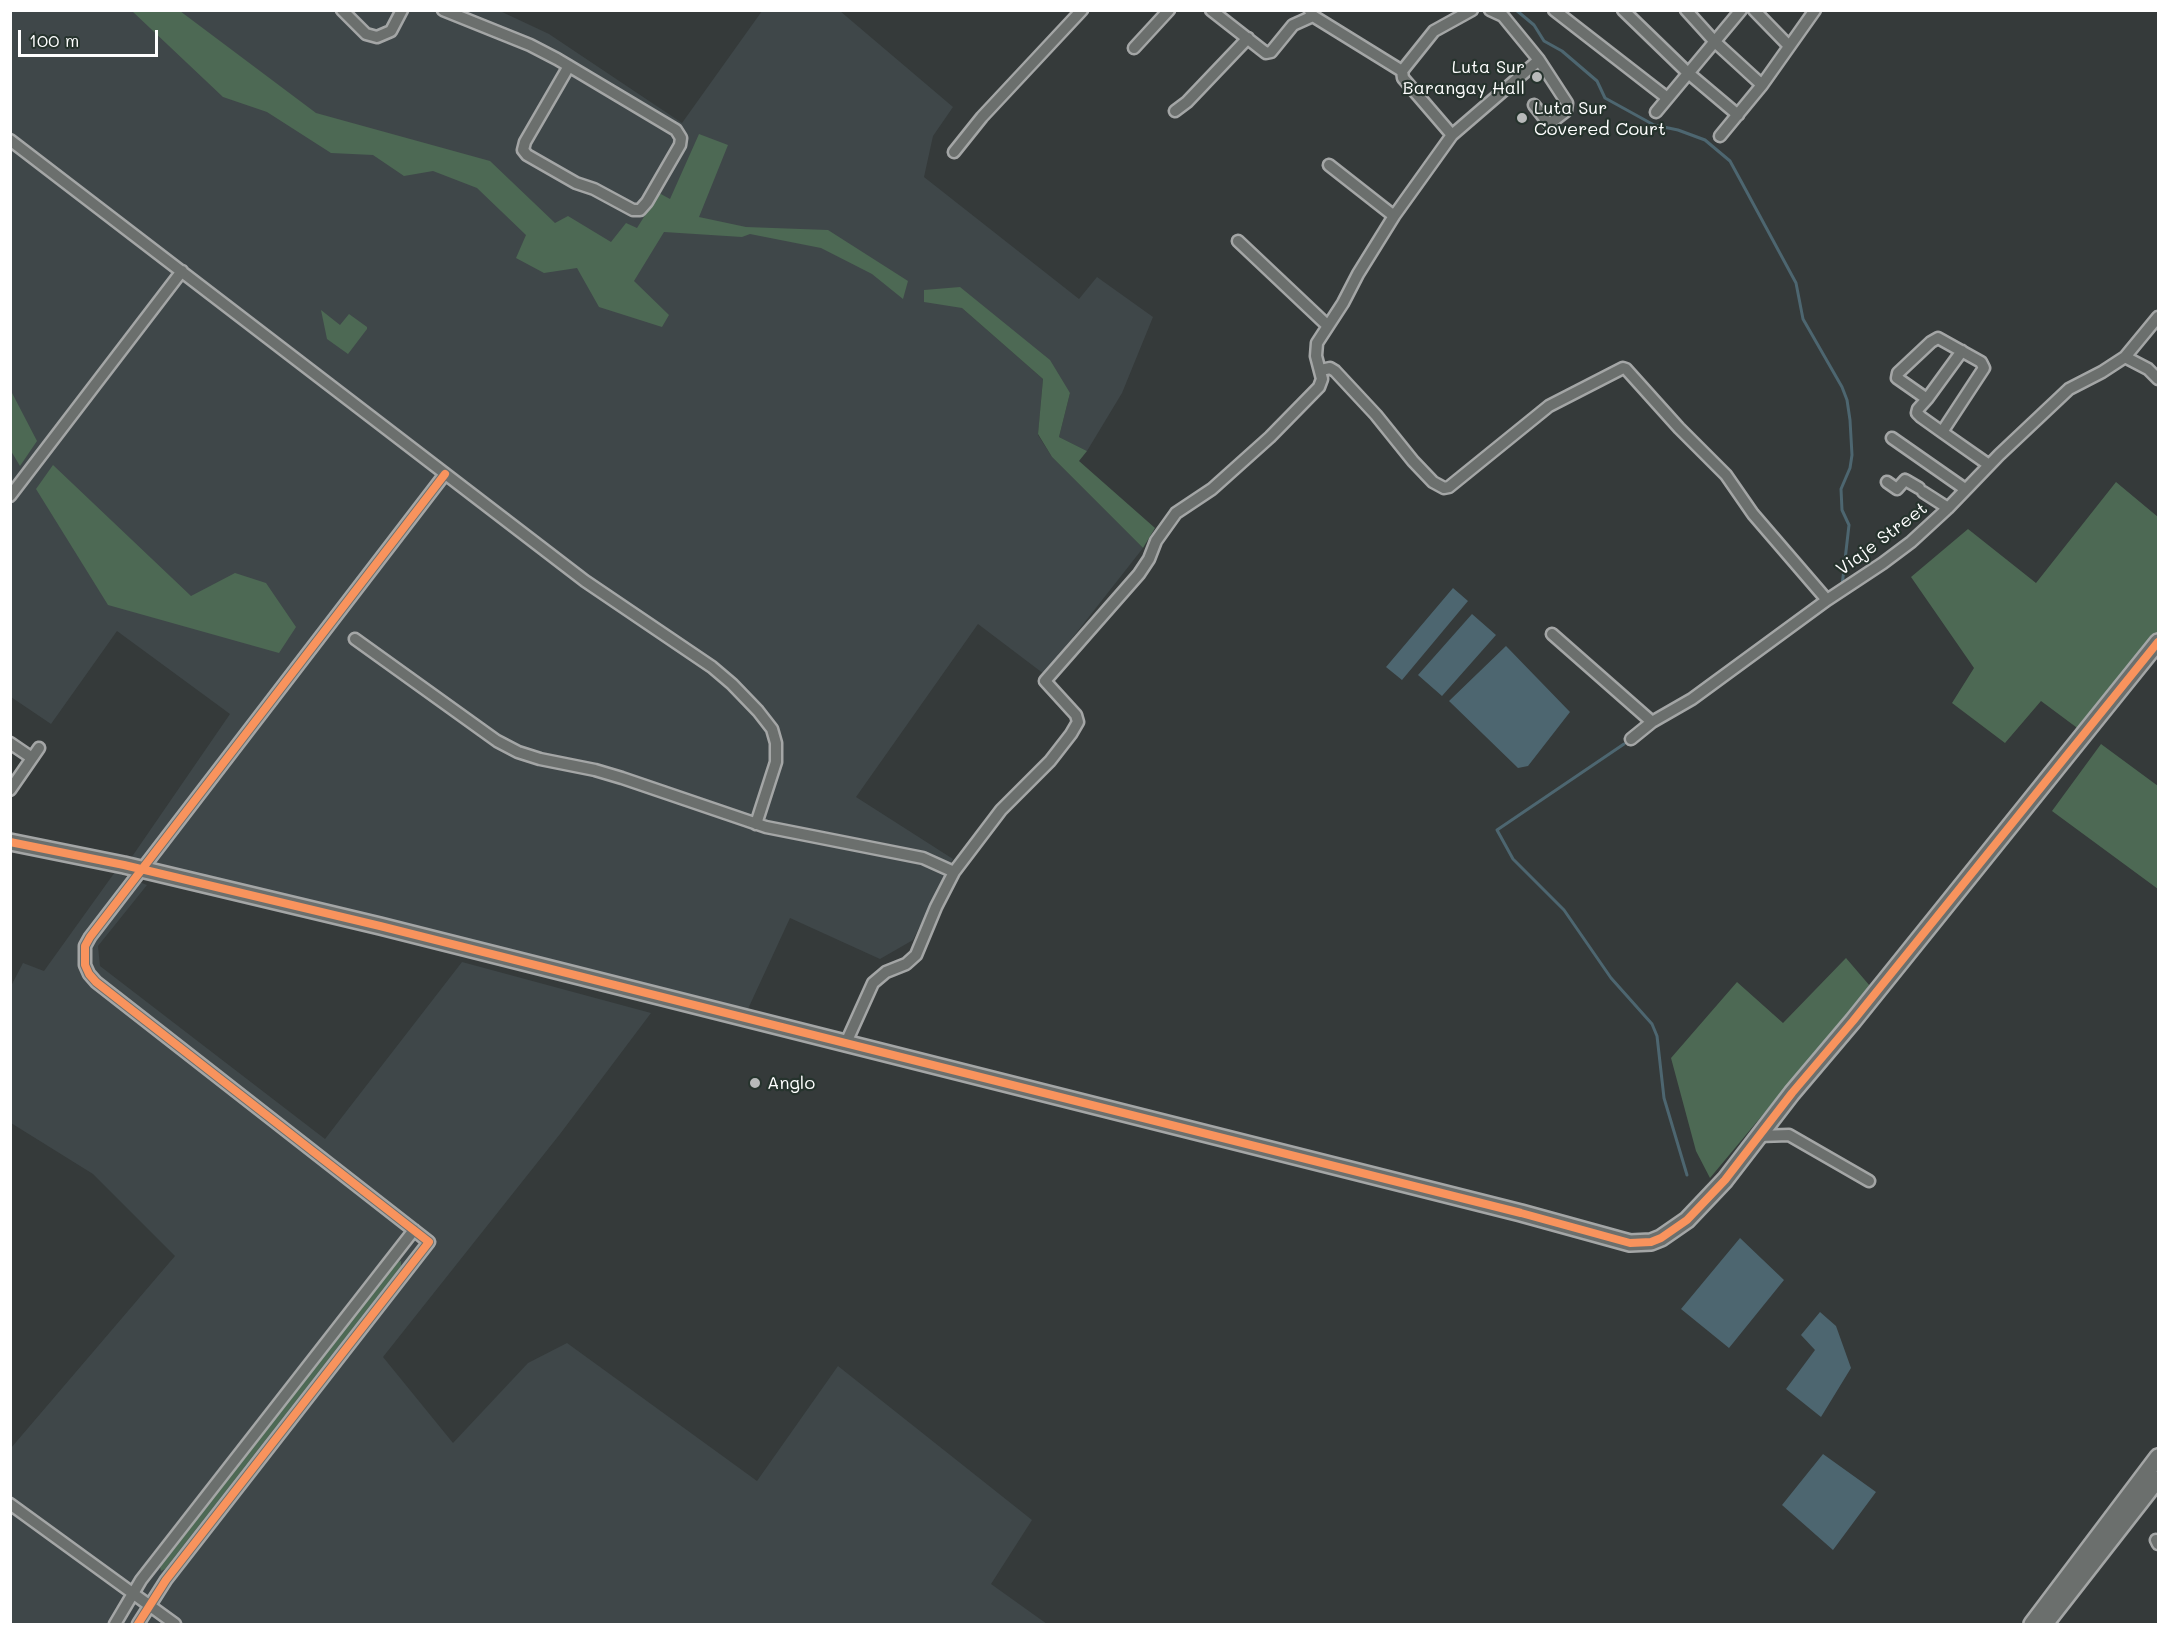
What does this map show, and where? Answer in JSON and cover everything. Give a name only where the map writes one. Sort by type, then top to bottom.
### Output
[{"type":"street","points":[[342,10],[366,34],[377,37],[391,31],[402,10]]},
{"type":"street","points":[[443,10],[526,43],[568,66],[679,133],[680,145],[640,210],[633,210],[594,189],[575,182],[525,154],[523,150],[525,141],[568,66]]},
{"type":"street","points":[[954,152],[1015,81],[1082,10]]},
{"type":"street","points":[[1134,48],[1169,10]]},
{"type":"street","points":[[1211,10],[1266,53],[1271,52],[1293,25],[1311,13],[1402,71]]},
{"type":"street","points":[[1452,135],[1403,78],[1402,71],[1434,31],[1472,10]]},
{"type":"street","points":[[1490,10],[1503,16],[1539,60],[1563,95],[1567,106],[1566,111],[1549,124],[1534,105]]},
{"type":"street","points":[[1554,10],[1666,97]]},
{"type":"street","points":[[1623,10],[1688,72],[1738,115]]},
{"type":"street","points":[[1686,10],[1715,42],[1762,84]]},
{"type":"street","points":[[1656,112],[1666,97],[1741,10]]},
{"type":"street","points":[[1754,10],[1789,46]]},
{"type":"street","points":[[1720,136],[1762,84],[1815,10]]},
{"type":"street","points":[[1175,111],[1187,102],[1248,38]]},
{"type":"street","points":[[845,1045],[873,983],[886,972],[906,964],[916,955],[954,872],[1001,810],[1050,761],[1078,722],[1076,715],[1068,705],[1045,681],[1139,574],[1149,559],[1156,541],[1176,513],[1212,489],[1270,437],[1318,387],[1322,379],[1316,349],[1394,216],[1452,135],[1539,60]]},
{"type":"street","points":[[10,140],[585,581],[722,674],[758,711],[772,729],[776,743],[777,762],[756,824]]},
{"type":"street","points":[[1329,165],[1394,216]]},
{"type":"street","points":[[1238,241],[1328,326]]},
{"type":"street","points":[[10,496],[182,271]]},
{"type":"street","name":"Viaje Street","points":[[1631,739],[1652,722],[1692,699],[1827,600],[1892,556],[1948,508],[1989,465],[2069,390],[2125,357],[2158,317]]},
{"type":"street","points":[[1926,399],[1899,381],[1896,376],[1935,339],[1942,339],[1981,362],[1984,368],[1942,432]]},
{"type":"street","points":[[1962,351],[1917,413],[1989,465]]},
{"type":"street","points":[[2125,357],[2148,369],[2158,379]]},
{"type":"street","points":[[1321,370],[1330,368],[1335,371],[1376,415],[1415,463],[1437,485],[1446,488],[1550,406],[1623,368],[1626,369],[1679,428],[1726,475],[1754,514],[1827,600]]},
{"type":"street","points":[[1892,438],[1965,489]]},
{"type":"street","points":[[138,1624],[166,1580],[429,1242],[91,977],[84,961],[87,942],[445,474]]},
{"type":"street","points":[[1887,482],[1897,489],[1905,480],[1948,508]]},
{"type":"street","points":[[1552,634],[1652,722]]},
{"type":"street","points":[[354,639],[497,741],[518,752],[622,778],[776,830],[923,858],[954,872]]},
{"type":"street","points":[[10,842],[142,869],[380,926],[845,1045],[1074,1100],[1630,1243],[1651,1242],[1661,1238],[1687,1220],[1725,1180],[2158,642]]},
{"type":"street","points":[[10,743],[35,753],[10,789]]},
{"type":"street","points":[[1759,1136],[1789,1135],[1869,1181]]},
{"type":"street","points":[[115,1624],[132,1593],[414,1230]]},
{"type":"street","points":[[2032,1624],[2158,1457]]},
{"type":"street","points":[[2046,1624],[2158,1479]]},
{"type":"street","points":[[10,1504],[176,1624]]},
{"type":"shaded area","points":[[10,11],[500,11],[549,34],[682,123],[762,11],[840,11],[953,107],[933,136],[924,177],[1079,299],[1097,277],[1153,317],[1122,393],[1087,451],[1059,437],[1070,393],[962,308],[1043,379],[1038,435],[1052,457],[1143,548],[1044,674],[978,624],[856,797],[953,859],[913,940],[880,959],[790,918],[747,1011],[129,861],[230,714],[117,631],[51,724],[11,697]]},
{"type":"shaded area","points":[[115,872],[147,885],[98,946],[100,966],[325,1139],[462,962],[651,1013],[560,1134],[383,1357],[453,1443],[528,1363],[567,1343],[757,1481],[838,1366],[1032,1520],[991,1584],[1047,1624],[11,1624],[11,1448],[175,1256],[93,1174],[11,1123],[10,988],[23,963],[44,971]]},
{"type":"green space","points":[[132,11],[180,11],[316,113],[490,161],[555,223],[568,216],[611,242],[626,223],[637,228],[659,193],[670,199],[699,134],[728,145],[699,217],[746,227],[828,230],[908,281],[903,299],[872,274],[821,248],[750,234],[742,237],[664,232],[634,281],[669,315],[662,327],[599,307],[577,268],[544,273],[516,258],[526,235],[477,188],[433,171],[404,176],[373,155],[331,153],[267,112],[223,97]]},
{"type":"green space","points":[[960,287],[1050,360],[1070,393],[1059,437],[1087,451],[1079,461],[1155,528],[1143,548],[1052,457],[1038,434],[1043,379],[962,308],[924,302],[924,290]]},
{"type":"green space","points":[[321,310],[340,325],[349,314],[367,327],[348,354],[327,339]]},
{"type":"green space","points":[[11,391],[37,441],[20,466],[11,451]]},
{"type":"green space","points":[[53,465],[191,596],[235,573],[266,583],[296,627],[279,653],[108,605],[36,489]]},
{"type":"green space","points":[[2116,482],[2158,517],[2158,633],[2080,730],[2041,701],[2005,743],[1952,703],[1974,668],[1911,577],[1968,529],[2036,583]]},
{"type":"green space","points":[[2101,744],[2158,786],[2158,889],[2052,811]]},
{"type":"green space","points":[[1846,958],[1870,986],[1710,1178],[1696,1151],[1671,1058],[1737,982],[1783,1023]]},
{"type":"green space","points":[[401,1261],[401,1266],[165,1569],[161,1571],[160,1567],[397,1262]]},
{"type":"water","points":[[1453,588],[1468,601],[1402,680],[1386,667]]},
{"type":"water","points":[[1472,614],[1496,635],[1442,696],[1418,675]]},
{"type":"water","points":[[1506,646],[1570,712],[1528,766],[1518,768],[1449,701]]},
{"type":"water","points":[[1740,1238],[1784,1280],[1729,1348],[1681,1309]]},
{"type":"water","points":[[1820,1312],[1836,1326],[1851,1368],[1821,1417],[1786,1389],[1815,1350],[1801,1335]]},
{"type":"water","points":[[1823,1454],[1876,1492],[1833,1550],[1782,1505]]},
{"type":"waterway","points":[[1516,10],[1534,25],[1544,41],[1562,51],[1597,81],[1605,98],[1654,125],[1678,130],[1705,140],[1730,161],[1796,283],[1803,319],[1842,387],[1847,400],[1852,455],[1850,468],[1841,489],[1842,510],[1849,525],[1842,586]]},
{"type":"waterway","points":[[1624,744],[1497,830],[1513,859],[1564,910],[1611,978],[1652,1024],[1657,1036],[1664,1098],[1687,1175]]},
{"type":"cycle path","points":[[138,1624],[166,1580],[429,1242],[96,982],[85,965],[85,946],[445,474]]},
{"type":"cycle path","points":[[10,842],[124,865],[380,926],[1521,1213],[1630,1243],[1651,1242],[1661,1238],[1687,1220],[1725,1180],[1792,1093],[1853,1021],[2158,642]]},
{"type":"place","name":"Luta Sur Barangay Hall","points":[[1537,77]]},
{"type":"place","name":"Luta Sur Covered Court","points":[[1522,118]]},
{"type":"place","name":"Anglo","points":[[755,1083]]}]
